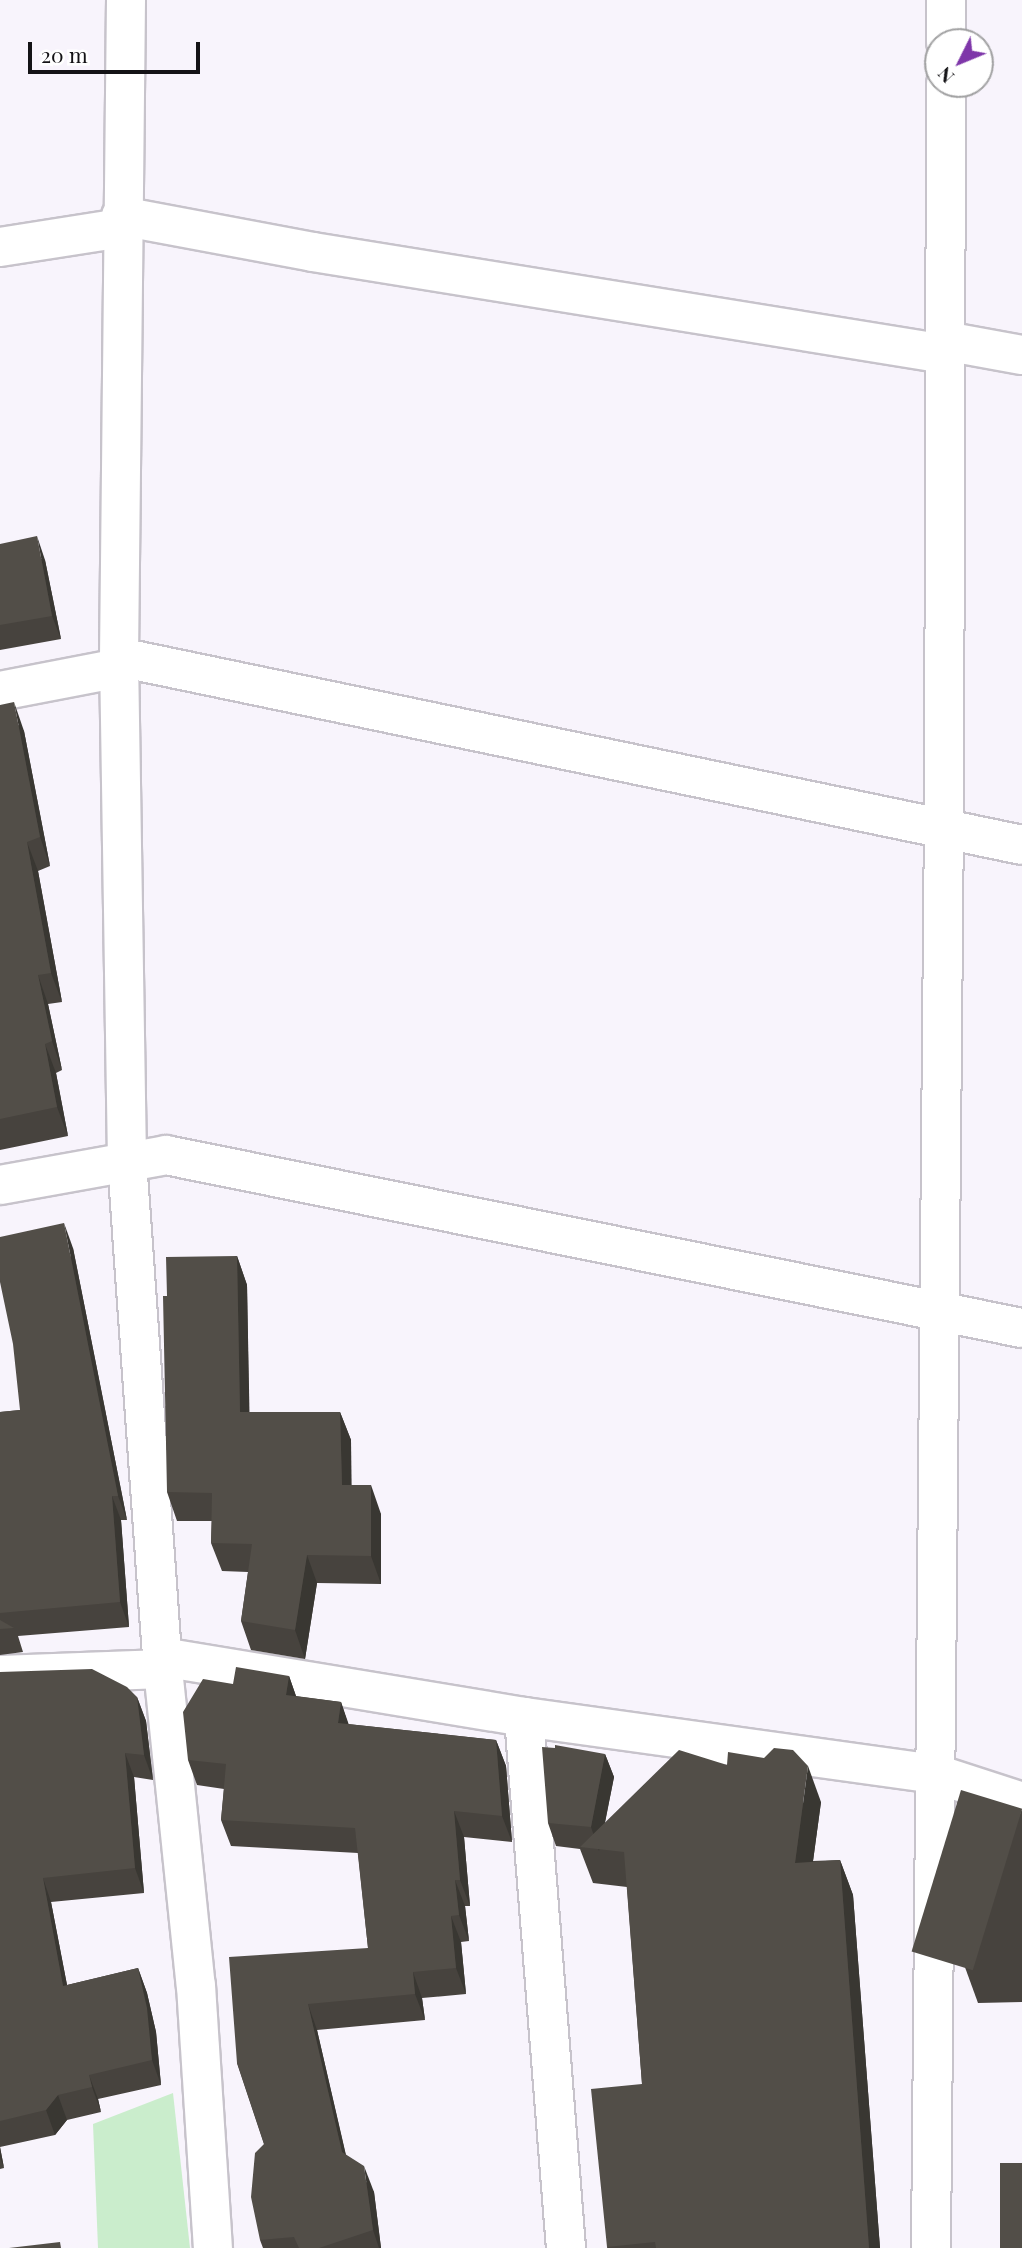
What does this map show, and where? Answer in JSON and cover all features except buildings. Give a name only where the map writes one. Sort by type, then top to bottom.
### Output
[{"type":"street","points":[[126,0],[121,222],[119,662],[127,1161],[163,1663],[196,1986],[213,2248]]},
{"type":"street","points":[[946,0],[946,28]]},
{"type":"street","points":[[931,2248],[944,829],[946,98]]},
{"type":"street","points":[[0,247],[121,222],[945,348],[1022,355]]},
{"type":"street","points":[[0,691],[119,662],[1022,845]]},
{"type":"street","points":[[0,1185],[166,1155],[1022,1328]]},
{"type":"street","points":[[0,1675],[163,1663],[524,1717],[936,1774],[1022,1802]]},
{"type":"street","points":[[524,1717],[566,2248]]},
{"type":"green space","points":[[173,2093],[190,2248],[98,2248],[93,2124]]}]
